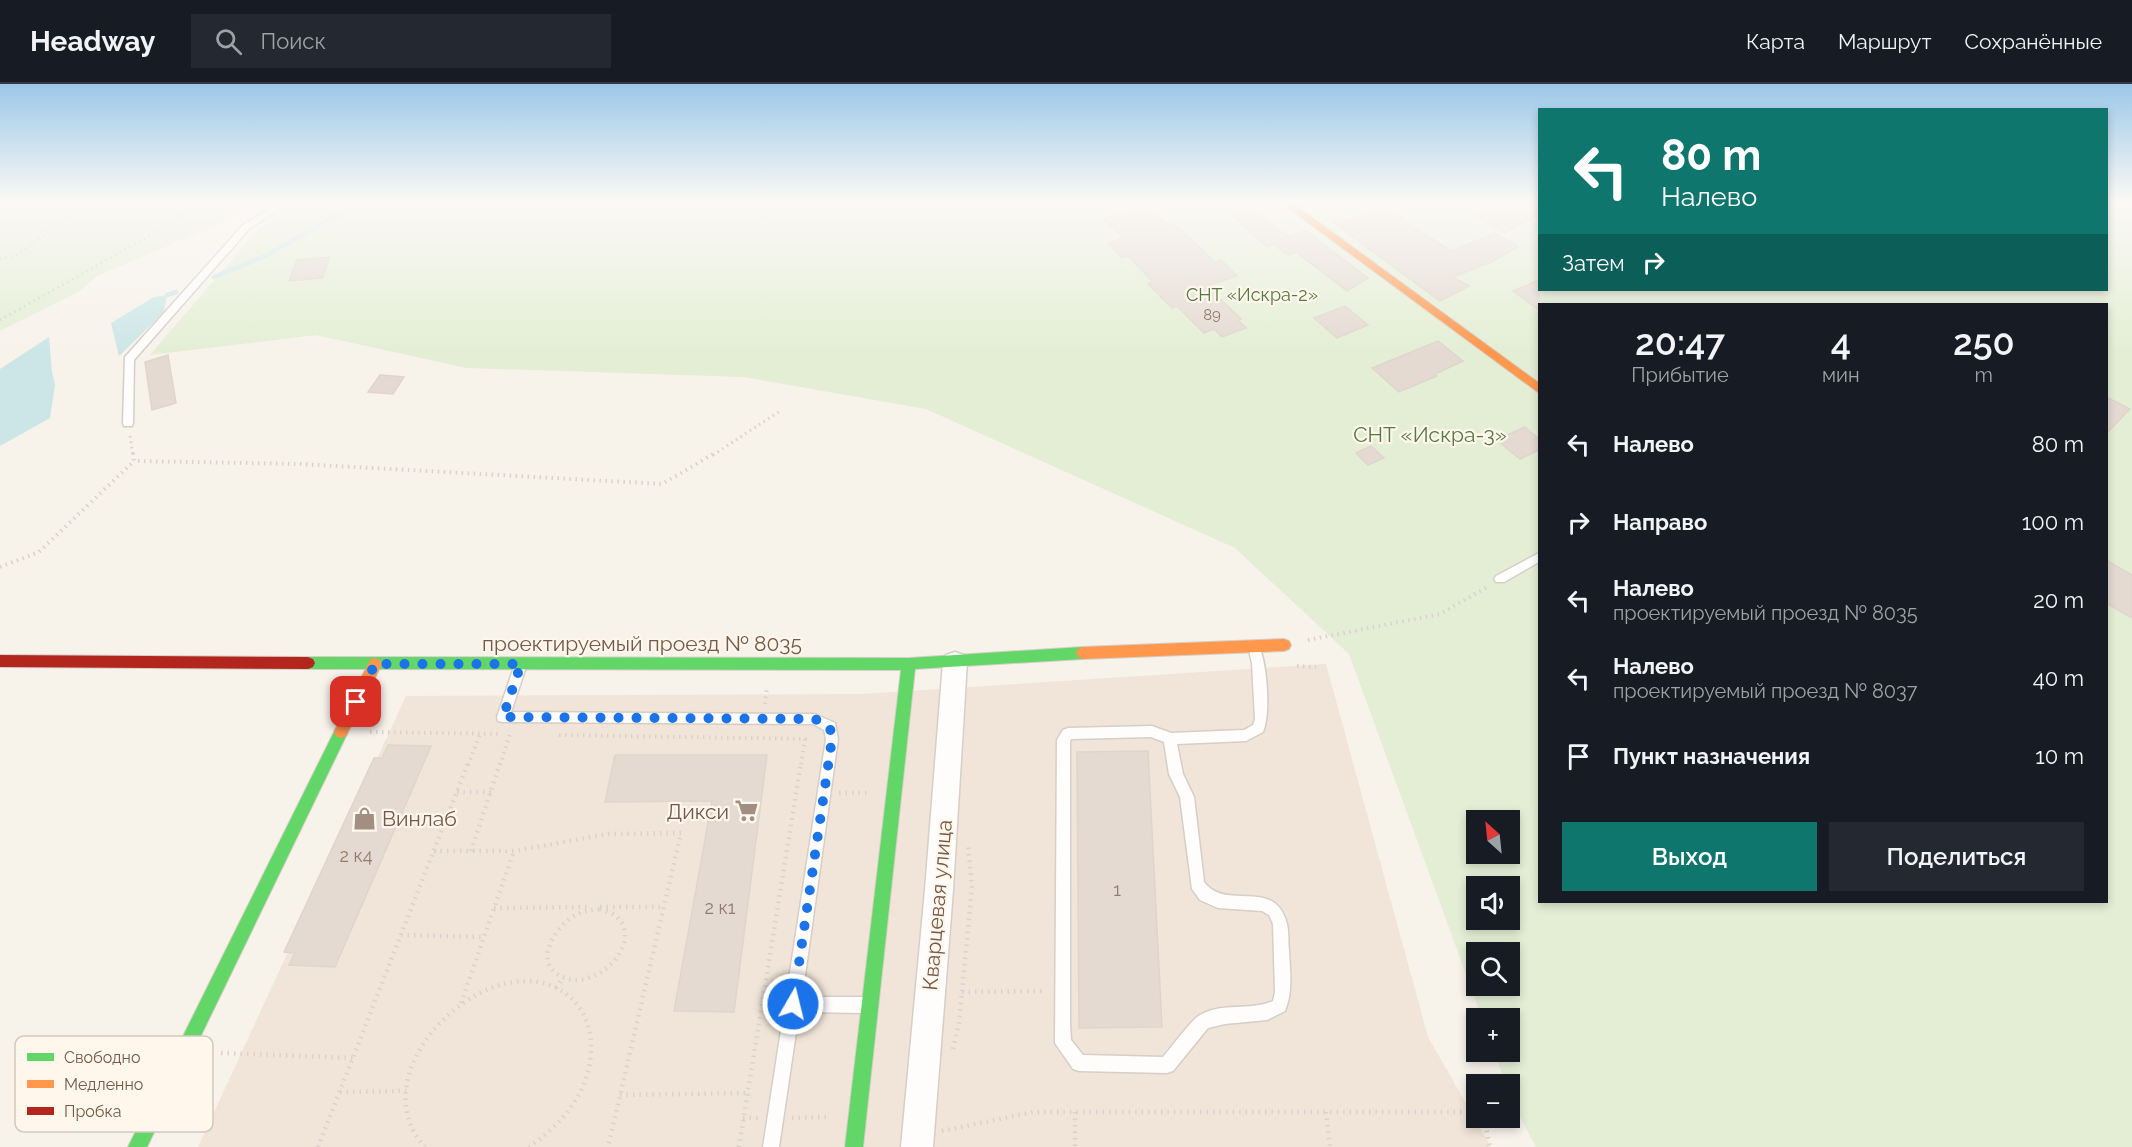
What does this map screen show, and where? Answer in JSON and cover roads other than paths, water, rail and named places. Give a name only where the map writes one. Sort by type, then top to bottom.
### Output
[{"type":"street","points":[[1352,252],[1538,388]]},
{"type":"street","name":"проектируемый проезд № 8035","points":[[0,661],[909,664],[995,657],[1284,645]]},
{"type":"street","name":"Кварцевая улица","points":[[931,1139],[939,890],[955,662]]},
{"type":"street","points":[[192,1036],[375,664]]},
{"type":"street","points":[[854,1147],[909,664]]},
{"type":"street","points":[[137,1147],[144,1132]]},
{"type":"lane","points":[[128,423],[129,359],[224,252]]},
{"type":"lane","points":[[1500,579],[1538,558]]},
{"type":"lane","points":[[1170,740],[1176,774],[1187,797],[1197,884],[1205,896],[1218,901],[1264,904],[1274,910],[1280,924],[1283,992],[1280,1006],[1267,1012],[1225,1016],[1204,1021],[1167,1065],[1079,1063],[1063,1043],[1063,740],[1068,734],[1152,731],[1170,740],[1246,735],[1258,728],[1262,719],[1258,663],[1254,646]]},
{"type":"lane","points":[[521,664],[503,717],[815,719],[830,728],[832,739],[771,1147]]},
{"type":"lane","points":[[793,1004],[870,1005]]},
{"type":"water","points":[[167,295],[164,312],[119,356],[111,323],[154,297]]},
{"type":"water","points":[[49,337],[55,385],[50,418],[0,446],[0,369]]},
{"type":"waterway","points":[[214,277],[273,252]]},
{"type":"waterway","points":[[167,295],[176,292]]},
{"type":"place","name":"Дикси","points":[[747,811]]},
{"type":"place","name":"Винлаб","points":[[364,818]]},
{"type":"park label","name":"СНТ «Искра-2»","points":[[1252,294]]},
{"type":"park label","name":"СНТ «Искра-3»","points":[[1430,434]]}]
